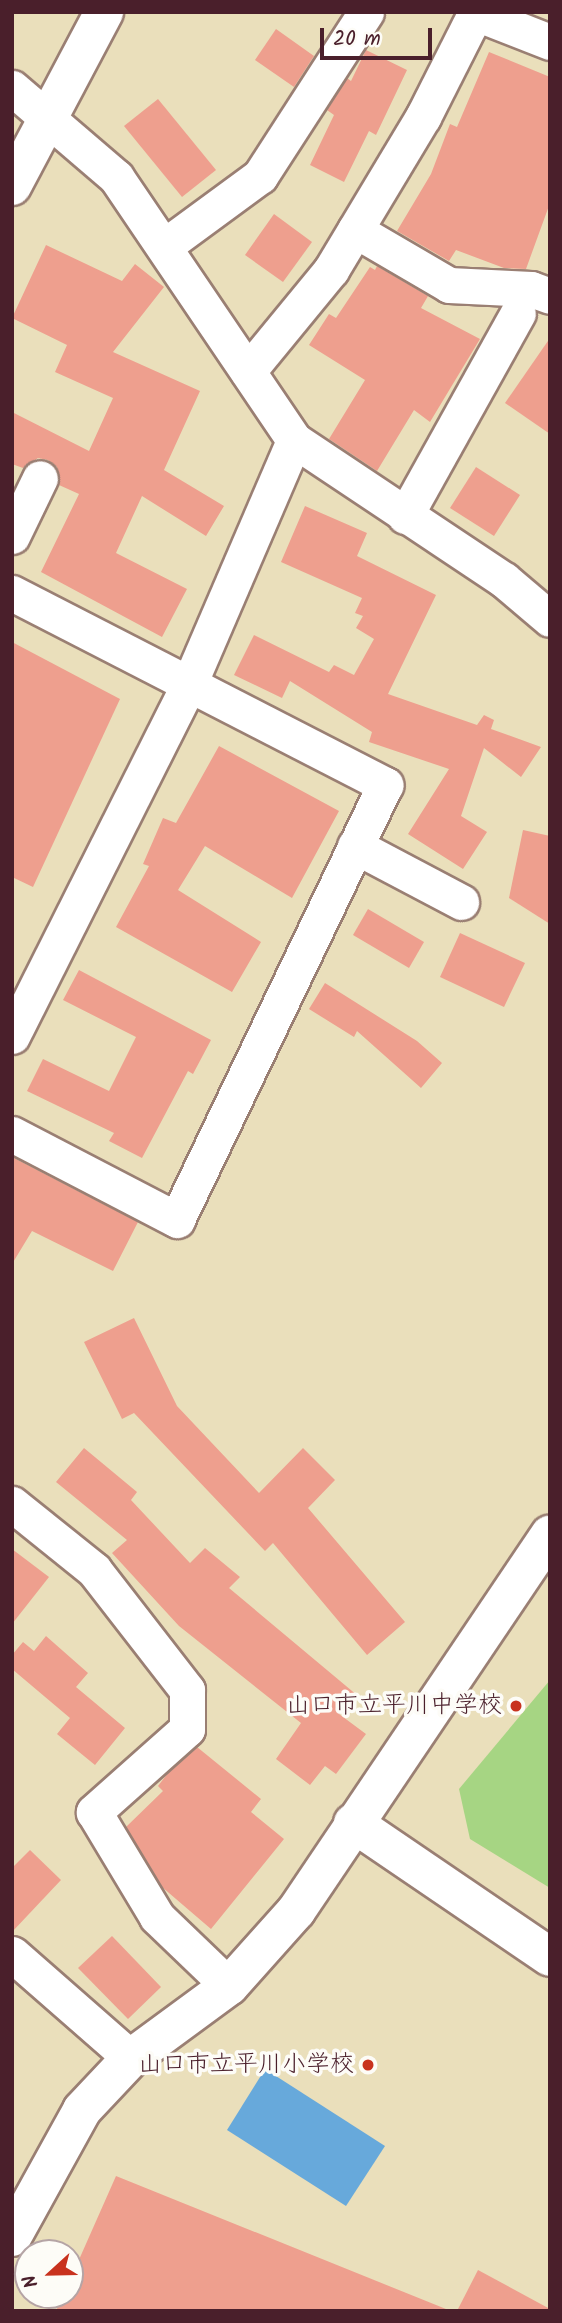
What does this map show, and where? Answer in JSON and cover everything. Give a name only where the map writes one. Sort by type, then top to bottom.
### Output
[{"type":"street","points":[[12,186],[104,12]]},
{"type":"street","points":[[166,245],[260,176],[366,12]]},
{"type":"street","points":[[248,371],[331,270],[423,117],[476,13],[550,42]]},
{"type":"street","points":[[12,88],[116,177],[166,245],[295,440],[504,580],[550,619]]},
{"type":"street","points":[[355,230],[449,285],[531,289],[541,298],[405,516]]},
{"type":"street","points":[[12,1035],[190,682],[295,440]]},
{"type":"street","points":[[12,536],[40,478]]},
{"type":"street","points":[[12,593],[190,682],[386,785],[177,1220],[12,1135]]},
{"type":"street","points":[[355,846],[461,902]]},
{"type":"street","points":[[12,1504],[94,1570],[187,1690],[187,1728],[94,1812],[157,1916],[229,1986]]},
{"type":"street","points":[[12,2237],[67,2132],[131,2058],[229,1986],[296,1911],[550,1535]]},
{"type":"street","points":[[353,1823],[550,1957]]},
{"type":"street","points":[[12,1954],[131,2058]]},
{"type":"green space","points":[[550,1680],[550,1888],[470,1839],[459,1789]]},
{"type":"water","points":[[265,2069],[385,2146],[346,2206],[227,2130]]},
{"type":"building","points":[[276,29],[314,56],[294,87],[255,60]]},
{"type":"building","points":[[366,50],[407,70],[376,135],[369,131],[344,182],[310,165],[334,115],[327,110],[347,78],[351,81]]},
{"type":"building","points":[[489,52],[550,77],[550,203],[526,269],[504,268],[456,250],[449,261],[397,231],[431,174],[450,124],[457,127]]},
{"type":"building","points":[[158,99],[216,170],[182,197],[124,126]]},
{"type":"building","points":[[274,214],[312,242],[283,282],[245,255]]},
{"type":"building","points":[[46,245],[122,281],[135,264],[164,287],[113,352],[200,391],[164,470],[224,506],[206,536],[142,496],[116,553],[187,589],[162,637],[41,572],[79,494],[59,485],[57,467],[48,460],[38,458],[23,468],[12,464],[12,412],[89,451],[113,398],[55,372],[67,345],[12,318]]},
{"type":"building","points":[[377,266],[428,296],[421,308],[480,339],[430,422],[414,410],[377,471],[329,439],[365,380],[309,345],[329,314],[336,318],[370,267],[375,270]]},
{"type":"building","points":[[550,338],[550,434],[505,403]]},
{"type":"building","points":[[476,467],[520,495],[494,536],[450,508]]},
{"type":"building","points":[[305,506],[367,533],[357,556],[436,595],[388,694],[477,725],[484,715],[494,720],[491,729],[541,747],[521,777],[484,748],[461,816],[487,832],[463,869],[408,834],[449,769],[369,742],[372,732],[290,681],[282,698],[234,675],[254,635],[329,672],[334,665],[354,675],[374,639],[356,628],[363,616],[355,613],[362,598],[281,562]]},
{"type":"building","points":[[12,642],[120,699],[33,887],[12,877]]},
{"type":"building","points":[[219,746],[339,811],[292,898],[205,846],[178,890],[261,942],[232,992],[116,927],[149,866],[143,864],[163,818],[176,823]]},
{"type":"building","points":[[523,830],[550,836],[550,924],[509,898]]},
{"type":"building","points":[[368,909],[424,942],[409,968],[353,935]]},
{"type":"building","points":[[460,933],[525,963],[504,1007],[440,977]]},
{"type":"building","points":[[79,970],[211,1040],[193,1074],[188,1071],[142,1158],[109,1141],[114,1133],[27,1091],[43,1059],[109,1091],[136,1037],[63,1000]]},
{"type":"building","points":[[325,983],[417,1041],[442,1063],[421,1088],[357,1031],[354,1037],[309,1009]]},
{"type":"building","points":[[12,1157],[138,1222],[113,1271],[32,1231],[12,1264]]},
{"type":"building","points":[[134,1318],[177,1406],[259,1493],[303,1448],[335,1480],[308,1508],[405,1622],[367,1655],[273,1543],[265,1551],[134,1413],[122,1419],[84,1342]]},
{"type":"building","points":[[84,1448],[137,1492],[131,1500],[190,1563],[205,1548],[240,1577],[229,1588],[358,1696],[339,1714],[366,1734],[336,1774],[325,1766],[310,1785],[276,1759],[301,1723],[179,1626],[112,1553],[127,1540],[56,1482]]},
{"type":"building","points":[[12,1549],[49,1577],[12,1624]]},
{"type":"building","points":[[46,1636],[88,1673],[76,1687],[125,1728],[95,1765],[57,1734],[70,1718],[12,1669],[12,1655],[23,1642],[34,1651]]},
{"type":"building","points":[[197,1747],[261,1799],[251,1812],[284,1839],[211,1929],[162,1887],[126,1827],[163,1791],[158,1786],[168,1773]]},
{"type":"building","points":[[30,1850],[61,1880],[12,1932],[12,1868]]},
{"type":"building","points":[[112,1936],[161,1987],[128,2019],[78,1968]]},
{"type":"building","points":[[116,2176],[446,2311],[56,2311],[84,2309],[84,2248]]},
{"type":"building","points":[[478,2270],[550,2309],[550,2311],[457,2311]]},
{"type":"place","name":"山口市立平川中学校","points":[[516,1706]]},
{"type":"place","name":"山口市立平川小学校","points":[[368,2065]]}]
